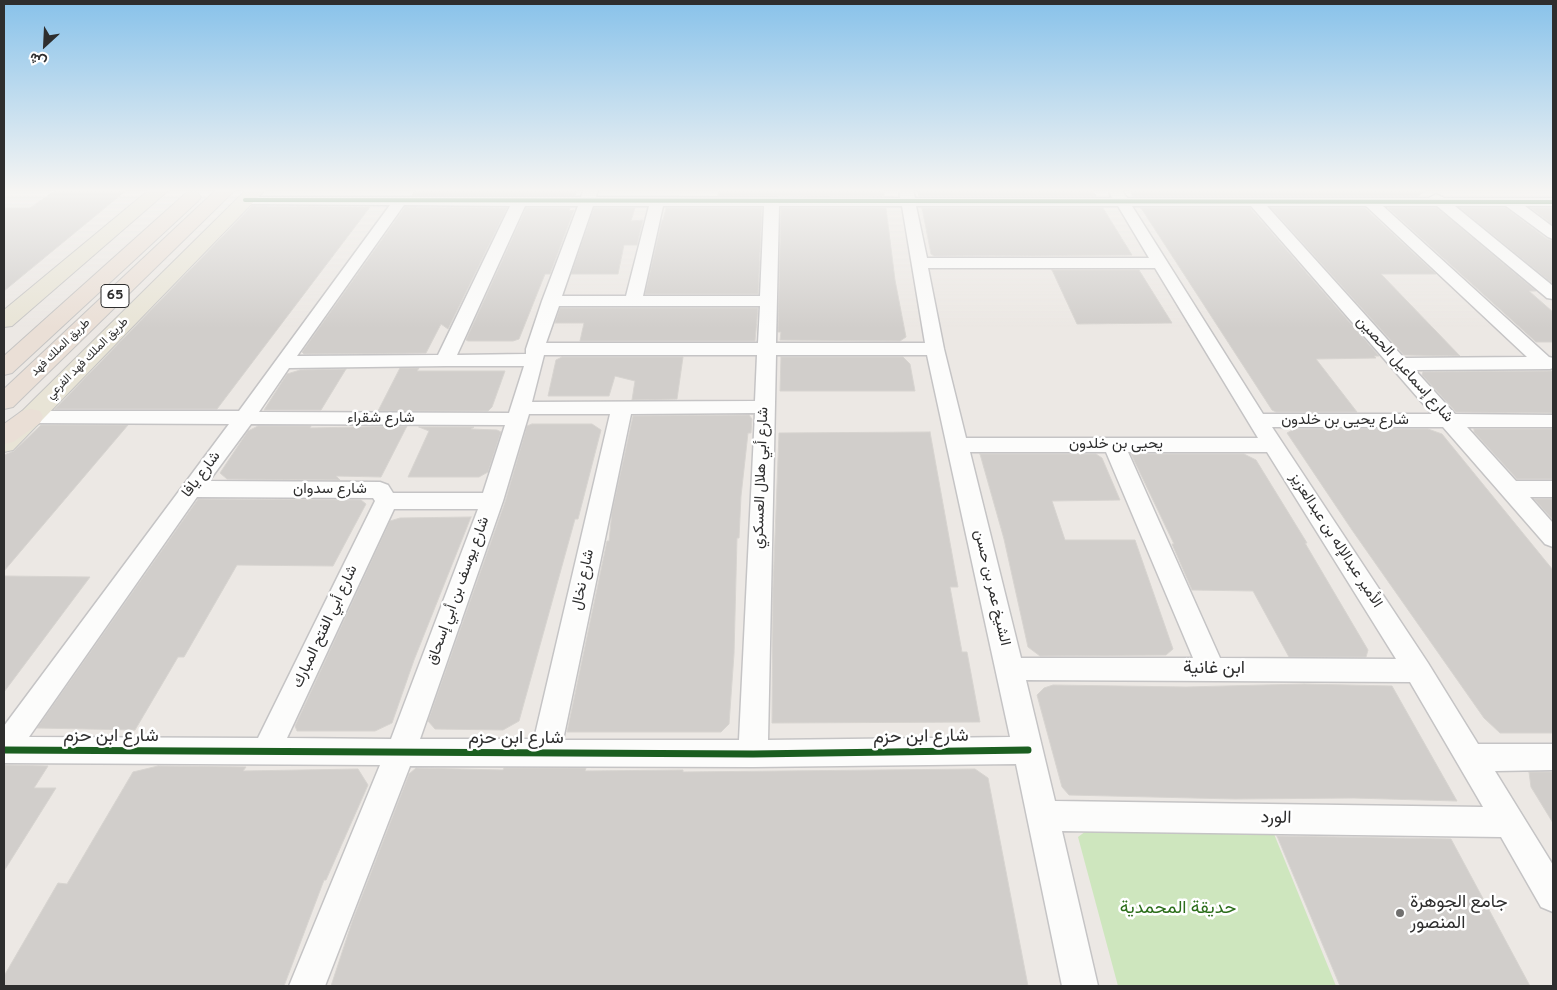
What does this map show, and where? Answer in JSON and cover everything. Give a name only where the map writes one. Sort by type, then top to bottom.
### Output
[{"type":"highway","name":"طريق الملك فهد","points":[[4,368],[150,235]]},
{"type":"highway","name":"طريق الملك فهد","points":[[4,402],[179,235]]},
{"type":"highway","points":[[4,436],[31,417]]},
{"type":"main road","points":[[4,321],[106,235]]},
{"type":"main road","name":"طريق الملك فهد الفرعي","points":[[4,444],[212,235]]},
{"type":"street","name":"شارع يافا","points":[[4,749],[244,419],[375,235]]},
{"type":"street","points":[[445,361],[504,235]]},
{"type":"street","name":"شارع يوسف بن أبي إسحاق","points":[[307,986],[400,753],[492,502],[551,301],[575,235]]},
{"type":"street","points":[[633,301],[649,235]]},
{"type":"street","name":"شارع أبي هلال العسكري","points":[[753,754],[771,235]]},
{"type":"street","name":"الشيخ عمر بن حسن","points":[[915,235],[935,349],[1010,669],[1080,986]]},
{"type":"street","name":"الأمير عبدالإله بن عبدالعزيز","points":[[1142,235],[1257,420],[1418,671],[1553,895]]},
{"type":"street","name":"شارع إسماعيل الحصين","points":[[1285,235],[1553,538]]},
{"type":"street","points":[[1407,235],[1548,363]]},
{"type":"street","points":[[1481,235],[1553,294]]},
{"type":"street","points":[[920,263],[1159,263]]},
{"type":"street","points":[[551,301],[768,301]]},
{"type":"street","points":[[283,362],[445,361],[535,354],[768,349],[935,349]]},
{"type":"street","points":[[1399,364],[1548,363]]},
{"type":"street","name":"شارع شقراء","points":[[31,417],[244,419],[519,414],[622,407],[764,407]]},
{"type":"street","name":"شارع نخال","points":[[546,752],[622,407]]},
{"type":"street","name":"شارع يحيى بن خلدون","points":[[1257,420],[1553,421]]},
{"type":"street","points":[[1114,444],[1211,669]]},
{"type":"street","name":"يحيى بن خلدون","points":[[958,445],[1273,445]]},
{"type":"street","name":"شارع سدوان","points":[[192,489],[380,490],[386,501],[492,502]]},
{"type":"street","points":[[1509,489],[1553,489]]},
{"type":"street","name":"شارع أبي الفتح المبارك","points":[[266,752],[386,501]]},
{"type":"street","name":"ابن غانية","points":[[1010,669],[1418,671]]},
{"type":"street","name":"شارع ابن حزم","points":[[4,749],[753,754],[1028,750]]},
{"type":"street","points":[[1471,758],[1553,757]]},
{"type":"street","name":"الورد","points":[[1043,816],[1509,822]]},
{"type":"green space","name":"حديقة المحمدية","points":[[1086,831],[1274,834],[1336,986],[1118,986],[1078,837]]},
{"type":"building","points":[[4,235],[72,235],[4,291]]},
{"type":"building","points":[[224,235],[349,235],[217,409],[55,409]]},
{"type":"building","points":[[385,235],[494,235],[448,329],[441,324],[426,353],[304,354],[302,352]]},
{"type":"building","points":[[514,235],[565,235],[550,274],[545,274],[519,339],[513,341],[466,340]]},
{"type":"building","points":[[585,235],[639,235],[637,245],[624,245],[618,274],[571,274]]},
{"type":"building","points":[[659,235],[761,235],[758,294],[645,294]]},
{"type":"building","points":[[780,235],[889,235],[895,280],[906,337],[900,341],[780,340],[781,332],[778,332]]},
{"type":"building","points":[[927,235],[1120,235],[1132,255],[934,256],[931,254]]},
{"type":"building","points":[[1159,235],[1274,235],[1379,356],[1374,356],[1376,358],[1316,359],[1357,412],[1276,412],[1272,410]]},
{"type":"building","points":[[1296,235],[1394,235],[1436,274],[1381,274],[1460,356],[1404,355]]},
{"type":"building","points":[[1418,235],[1469,235],[1536,291],[1529,291],[1553,312],[1553,342],[1536,342]]},
{"type":"building","points":[[1493,235],[1542,235],[1553,241],[1553,284]]},
{"type":"building","points":[[1052,270],[1139,270],[1172,323],[1077,324]]},
{"type":"building","points":[[560,308],[758,308],[755,341],[580,341],[584,323],[555,323]]},
{"type":"building","points":[[562,357],[683,357],[677,399],[632,400],[635,381],[615,376],[609,396],[548,396],[556,360]]},
{"type":"building","points":[[781,357],[903,357],[910,364],[915,391],[780,391]]},
{"type":"building","points":[[400,368],[419,368],[417,371],[505,371],[492,407],[488,411],[378,411]]},
{"type":"building","points":[[346,369],[321,410],[264,410],[287,374],[300,370]]},
{"type":"building","points":[[1553,371],[1553,413],[1456,412],[1422,375],[1423,372]]},
{"type":"building","points":[[749,415],[752,419],[751,433],[748,433],[741,496],[739,538],[737,538],[734,654],[729,724],[721,732],[567,732],[607,541],[609,541],[612,512],[633,416]]},
{"type":"building","points":[[532,424],[592,424],[601,430],[578,519],[575,519],[519,721],[503,730],[435,729],[428,721],[505,502],[527,426]]},
{"type":"building","points":[[41,425],[128,425],[4,571],[4,455],[14,451]]},
{"type":"building","points":[[258,426],[311,426],[310,428],[407,426],[381,477],[336,476],[340,480],[227,479],[220,473],[248,431]]},
{"type":"building","points":[[419,427],[474,427],[471,429],[497,430],[501,432],[488,472],[479,477],[408,477],[429,431]]},
{"type":"building","points":[[1294,429],[1428,429],[1442,434],[1553,570],[1553,733],[1500,733],[1484,718],[1352,530],[1287,433]]},
{"type":"building","points":[[1474,429],[1553,429],[1553,479],[1517,479],[1474,432]]},
{"type":"building","points":[[930,432],[958,587],[950,587],[962,652],[967,652],[980,722],[772,723],[773,588],[779,433]]},
{"type":"building","points":[[980,454],[1096,454],[1102,458],[1120,500],[1052,501],[1065,540],[1135,540],[1173,649],[1166,655],[1040,656],[1028,647],[1004,539]]},
{"type":"building","points":[[1131,454],[1244,454],[1256,460],[1307,543],[1305,543],[1368,650],[1366,657],[1289,657],[1253,591],[1192,590],[1172,544],[1174,544]]},
{"type":"building","points":[[198,499],[361,500],[366,504],[333,566],[237,565],[184,657],[178,657],[135,730],[37,728]]},
{"type":"building","points":[[1534,499],[1553,499],[1553,520]]},
{"type":"building","points":[[471,517],[414,660],[392,723],[375,731],[297,731],[295,726],[390,521],[400,518]]},
{"type":"building","points":[[4,576],[90,577],[4,692]]},
{"type":"building","points":[[1304,684],[1392,686],[1457,801],[1069,795],[1062,787],[1037,695],[1044,688],[1053,685],[1186,687]]},
{"type":"building","points":[[4,765],[48,766],[34,788],[56,788],[4,871]]},
{"type":"building","points":[[158,766],[246,767],[243,771],[358,769],[368,785],[326,880],[324,880],[284,986],[4,986],[4,976],[58,883],[67,884],[133,772]]},
{"type":"building","points":[[416,768],[503,770],[504,768],[586,768],[585,771],[683,770],[683,772],[975,769],[988,778],[1028,986],[331,986],[352,922],[409,774]]},
{"type":"building","points":[[1529,772],[1553,772],[1553,823],[1531,787]]},
{"type":"building","name":"جامع الجوهرة المنصور","points":[[1277,836],[1451,839],[1530,986],[1340,986]]},
{"type":"cycle path","points":[[4,750],[753,754],[1028,750]]},
{"type":"place","name":"جامع الجوهرة المنصور","points":[[1400,913]]}]
